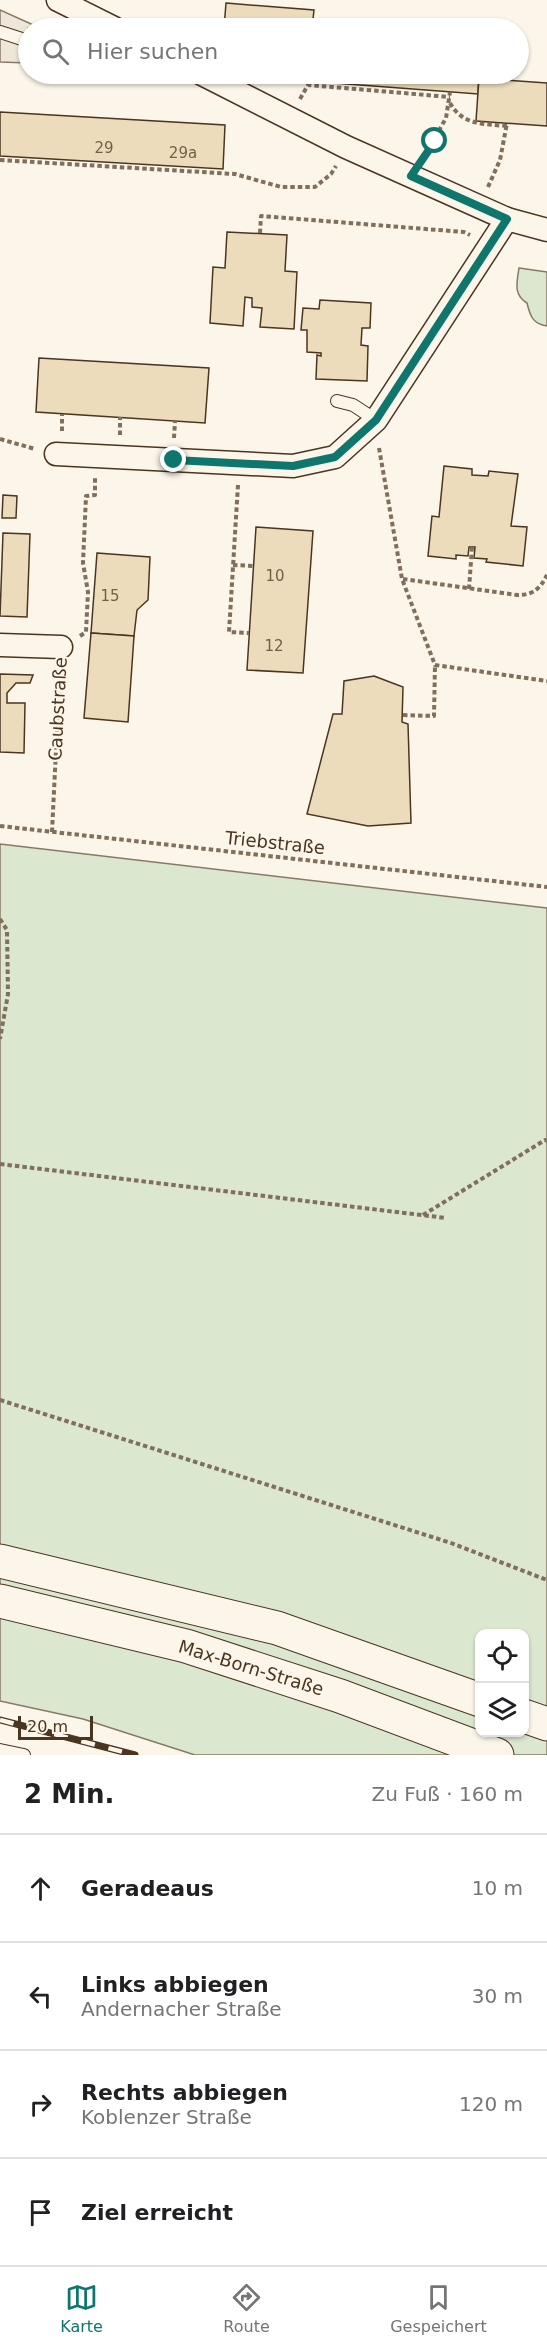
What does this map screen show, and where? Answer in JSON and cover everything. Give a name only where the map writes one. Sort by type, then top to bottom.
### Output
[{"type":"main road","points":[[0,1561],[277,1628],[475,1698]]},
{"type":"main road","name":"Max-Born-Straße","points":[[0,1601],[186,1647],[340,1696],[497,1755]]},
{"type":"main road","points":[[529,1717],[547,1724]]},
{"type":"street","points":[[58,0],[78,18]]},
{"type":"street","points":[[222,84],[346,147],[507,219],[547,230]]},
{"type":"street","points":[[56,454],[293,466],[335,457],[372,425],[507,219]]},
{"type":"street","name":"Caubstraße","points":[[0,645],[61,647]]},
{"type":"lane","points":[[0,32],[18,38]]},
{"type":"lane","points":[[337,401],[353,405],[372,425]]},
{"type":"lane","points":[[0,1750],[24,1755]]},
{"type":"path","points":[[290,118],[308,85],[450,97]]},
{"type":"path","points":[[450,97],[458,114],[466,120],[478,124],[507,125],[500,160],[478,206]]},
{"type":"path","points":[[411,176],[442,126],[450,97]]},
{"type":"path","points":[[0,160],[235,174],[281,187],[315,187],[331,174],[346,147]]},
{"type":"path","points":[[260,233],[261,216],[464,232],[489,245]]},
{"type":"path","points":[[372,425],[379,448],[402,579],[435,665],[434,716],[403,715]]},
{"type":"path","points":[[0,439],[56,454]]},
{"type":"path","points":[[61,647],[86,632],[88,592],[83,563],[86,496],[95,495],[96,457]]},
{"type":"path","points":[[240,464],[229,632],[249,633]]},
{"type":"path","points":[[469,589],[472,547]]},
{"type":"path","points":[[233,565],[254,566]]},
{"type":"path","points":[[402,579],[529,595],[537,590],[547,575]]},
{"type":"path","name":"Caubstraße","points":[[52,832],[61,647]]},
{"type":"path","points":[[435,665],[547,681]]},
{"type":"path","name":"Triebstraße","points":[[0,826],[547,887]]},
{"type":"path","points":[[0,919],[7,930],[8,994],[0,1039]]},
{"type":"path","points":[[422,1215],[545,1140],[547,1141]]},
{"type":"path","points":[[0,1164],[446,1218]]},
{"type":"path","points":[[0,1401],[452,1544],[547,1580]]},
{"type":"green space","points":[[519,268],[547,272],[547,326],[533,319],[527,303],[518,292]]},
{"type":"green space","points":[[0,844],[547,908],[547,1755],[195,1755],[83,1719],[0,1701]]},
{"type":"shaded area","points":[[0,10],[18,18],[18,63],[0,62]]},
{"type":"building","points":[[226,3],[314,10],[313,18],[225,18]]},
{"type":"building","points":[[547,83],[547,126],[476,121],[479,84]]},
{"type":"building","points":[[347,84],[478,84],[478,94]]},
{"type":"building","points":[[0,112],[225,125],[223,169],[0,156]]},
{"type":"building","points":[[227,232],[287,235],[285,271],[297,272],[294,329],[260,327],[262,308],[252,307],[252,298],[245,297],[243,326],[210,323],[213,267],[225,268]]},
{"type":"building","points":[[320,300],[371,303],[370,328],[362,328],[361,345],[368,346],[367,381],[316,379],[317,355],[321,356],[321,353],[307,352],[307,330],[301,330],[303,308],[319,309]]},
{"type":"building","points":[[39,358],[209,368],[205,423],[36,412]]},
{"type":"building","points":[[444,466],[472,469],[472,475],[488,476],[489,471],[518,474],[511,526],[527,527],[523,566],[486,562],[487,559],[474,558],[475,547],[469,547],[468,556],[456,555],[456,559],[428,556],[432,516],[439,517]]},
{"type":"building","points":[[3,495],[17,496],[16,518],[2,518]]},
{"type":"building","points":[[256,527],[313,531],[303,673],[247,670]]},
{"type":"building","points":[[3,533],[30,534],[27,617],[0,616]]},
{"type":"building","points":[[97,553],[150,557],[148,600],[137,610],[134,636],[91,633]]},
{"type":"building","points":[[91,633],[134,636],[128,722],[84,718]]},
{"type":"building","points":[[0,674],[33,675],[30,683],[16,683],[7,693],[7,703],[25,703],[24,753],[0,752]]},
{"type":"building","points":[[374,676],[403,687],[402,722],[408,724],[411,823],[368,826],[307,814],[333,714],[342,714],[344,681]]},
{"type":"railway","points":[[0,1720],[135,1755]]},
{"type":"route","points":[[174,460],[293,466],[335,457],[369,429],[507,219],[411,176],[435,141]]}]
